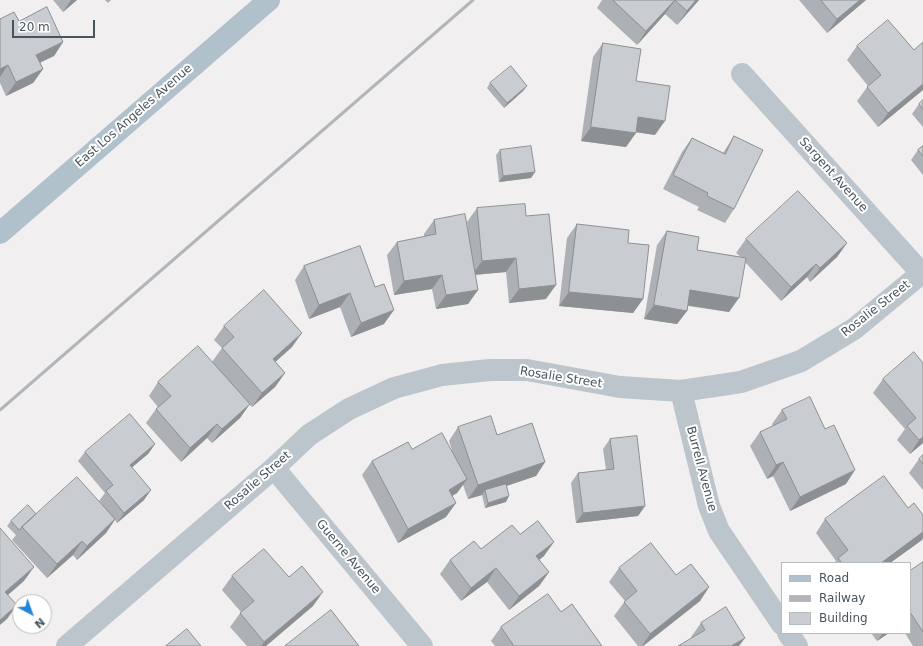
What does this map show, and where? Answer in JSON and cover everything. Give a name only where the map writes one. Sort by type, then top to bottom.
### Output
[{"type":"main road","name":"East Los Angeles Avenue","points":[[0,233],[268,0]]},
{"type":"street","name":"Sargent Avenue","points":[[742,74],[922,273]]},
{"type":"street","name":"Rosalie Street","points":[[67,646],[274,468],[309,435],[349,409],[394,388],[442,375],[490,370],[527,370],[620,387],[681,391],[741,382],[801,361],[854,329],[922,273]]},
{"type":"street","name":"Burrell Avenue","points":[[681,391],[709,506],[719,531],[781,623]]},
{"type":"street","name":"Guerne Avenue","points":[[274,468],[422,646]]},
{"type":"street","points":[[789,634],[797,646]]},
{"type":"building","points":[[613,0],[675,0],[646,31]]},
{"type":"building","points":[[675,0],[696,0],[687,11]]},
{"type":"building","points":[[821,0],[860,0],[837,19]]},
{"type":"building","points":[[47,7],[63,42],[36,55],[43,69],[16,82],[8,65],[0,69],[0,19],[14,12],[19,21]]},
{"type":"building","points":[[888,20],[914,50],[923,42],[923,84],[888,113],[867,87],[881,75],[857,46]]},
{"type":"building","points":[[603,43],[641,49],[636,81],[670,86],[665,121],[638,117],[636,133],[591,127]]},
{"type":"building","points":[[511,66],[527,86],[507,103],[490,83]]},
{"type":"building","points":[[923,100],[923,109],[919,104]]},
{"type":"building","points":[[734,136],[763,150],[734,209],[707,196],[708,193],[673,175],[692,138],[725,154]]},
{"type":"building","points":[[531,146],[535,172],[503,176],[500,150]]},
{"type":"building","points":[[923,146],[923,156],[918,150]]},
{"type":"building","points":[[798,191],[847,243],[820,268],[816,264],[791,287],[746,239]]},
{"type":"building","points":[[525,204],[526,216],[549,214],[556,285],[519,289],[516,258],[482,261],[477,208]]},
{"type":"building","points":[[465,214],[478,290],[446,295],[442,275],[404,281],[397,242],[436,234],[434,220]]},
{"type":"building","points":[[577,224],[629,230],[628,243],[649,245],[643,299],[569,292]]},
{"type":"building","points":[[667,231],[699,237],[697,250],[746,258],[739,298],[690,290],[687,311],[654,305]]},
{"type":"building","points":[[360,246],[375,287],[384,284],[394,310],[361,323],[350,293],[319,305],[304,266]]},
{"type":"building","points":[[264,290],[302,333],[273,359],[285,373],[262,393],[222,348],[234,337],[224,326]]},
{"type":"building","points":[[198,346],[250,404],[222,429],[217,424],[190,448],[156,409],[171,396],[158,382]]},
{"type":"building","points":[[914,352],[923,363],[923,437],[919,440],[907,426],[916,418],[883,379]]},
{"type":"building","points":[[810,397],[825,429],[834,425],[855,470],[800,497],[783,462],[776,465],[760,432],[787,419],[782,410]]},
{"type":"building","points":[[130,414],[155,444],[130,465],[151,490],[124,513],[106,491],[113,485],[85,452]]},
{"type":"building","points":[[491,416],[497,435],[532,423],[545,462],[478,485],[458,427]]},
{"type":"building","points":[[442,433],[467,479],[449,490],[456,503],[408,529],[372,461],[408,442],[412,449]]},
{"type":"building","points":[[637,436],[645,506],[583,513],[578,473],[614,469],[610,439]]},
{"type":"building","points":[[923,455],[923,464],[919,459]]},
{"type":"building","points":[[884,476],[908,508],[914,503],[923,515],[923,532],[882,562],[841,562],[838,558],[848,550],[825,519]]},
{"type":"building","points":[[77,477],[115,519],[87,546],[82,541],[57,564],[22,527]]},
{"type":"building","points":[[506,484],[509,496],[488,503],[485,490]]},
{"type":"building","points":[[28,505],[36,514],[19,530],[11,521]]},
{"type":"building","points":[[538,521],[554,542],[536,556],[549,572],[519,596],[496,568],[471,588],[450,560],[474,541],[481,549],[512,525],[520,534]]},
{"type":"building","points":[[0,528],[34,567],[5,592],[12,600],[12,609],[0,620]]},
{"type":"building","points":[[651,543],[676,575],[691,564],[709,587],[650,634],[624,602],[637,591],[619,568]]},
{"type":"building","points":[[264,549],[289,577],[302,566],[323,592],[264,642],[240,613],[254,601],[232,576]]},
{"type":"building","points":[[923,562],[923,632],[911,614],[911,570]]},
{"type":"building","points":[[548,594],[561,612],[572,604],[602,646],[514,646],[501,627]]},
{"type":"building","points":[[726,607],[745,638],[731,646],[678,646],[705,630],[701,623]]},
{"type":"building","points":[[331,610],[359,646],[285,646]]},
{"type":"building","points":[[187,629],[201,646],[166,646]]},
{"type":"railway","points":[[0,410],[473,0]]}]
